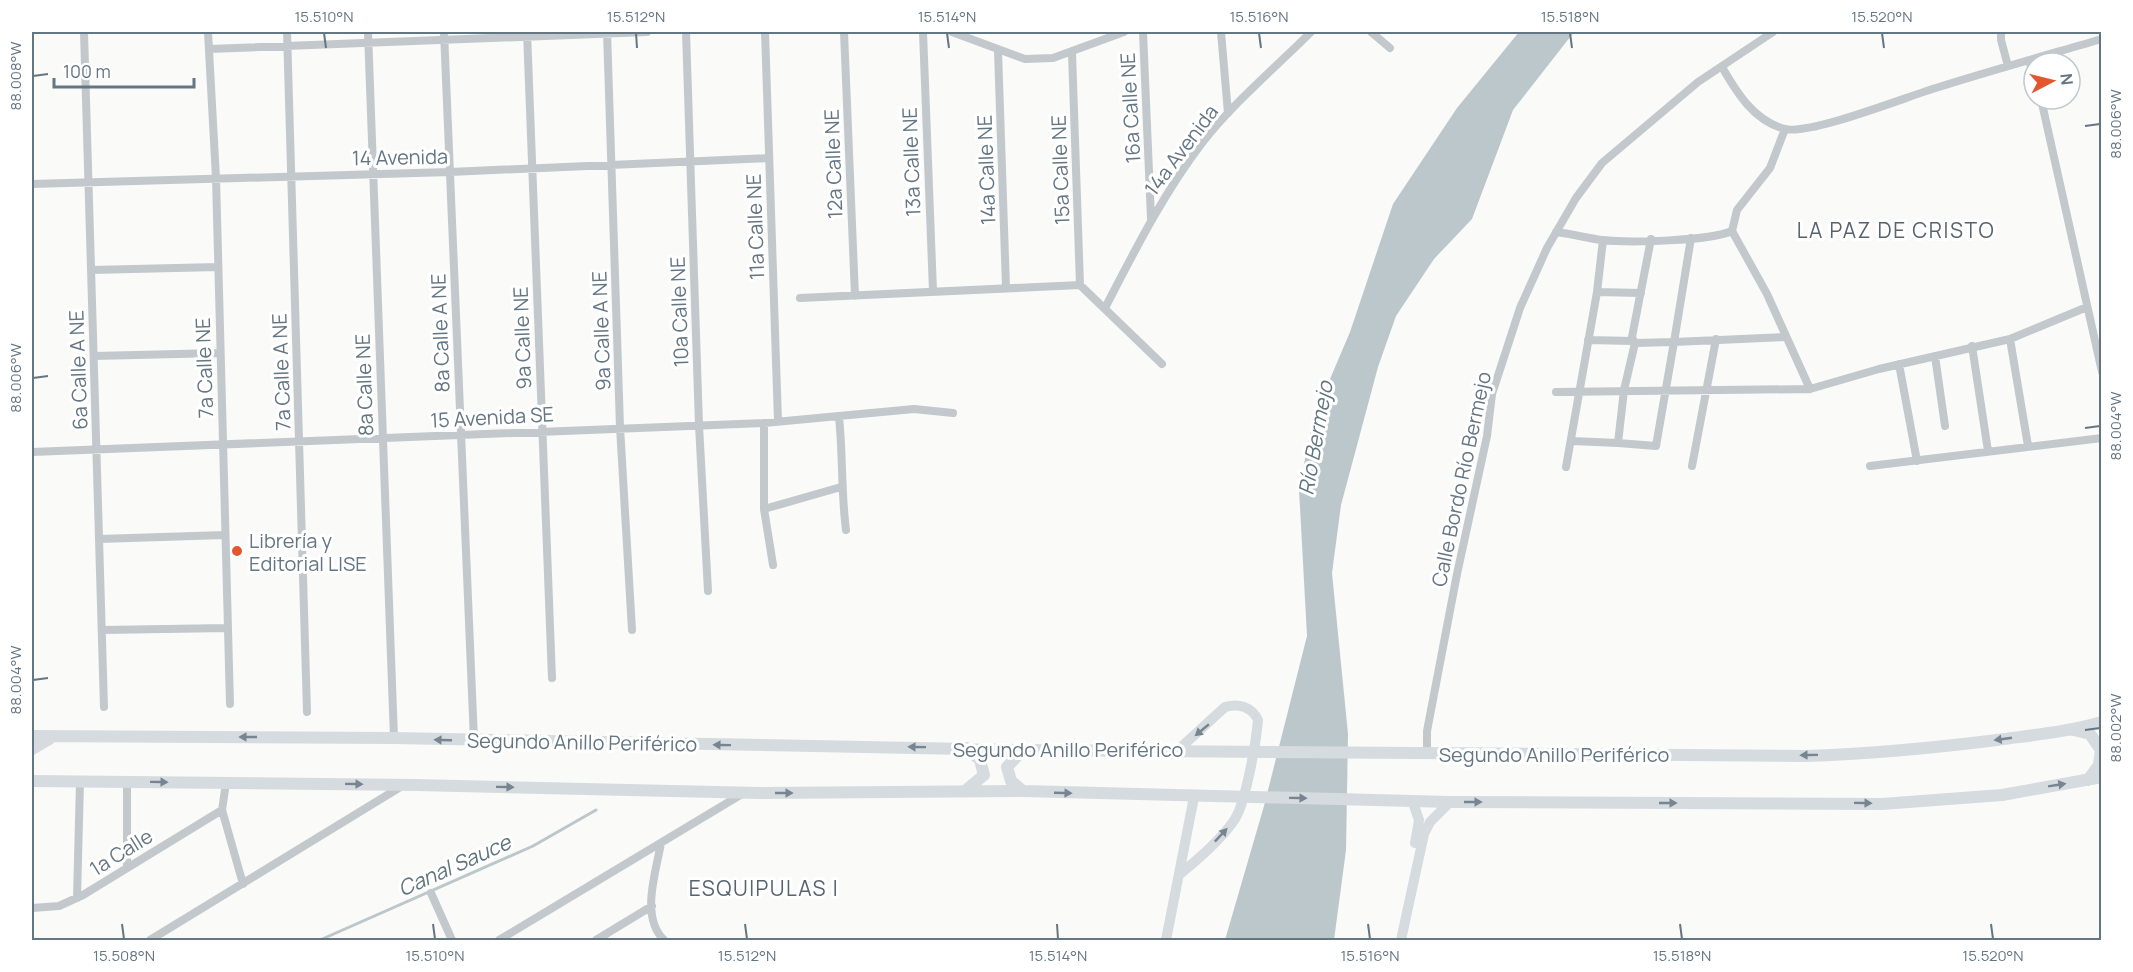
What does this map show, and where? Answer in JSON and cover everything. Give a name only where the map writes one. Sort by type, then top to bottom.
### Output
[{"type":"main road","name":"Segundo Anillo Periférico","points":[[32,736],[394,738],[1023,750],[1228,749],[1402,753],[1871,754],[2074,730],[2102,722]]},
{"type":"main road","points":[[2074,730],[2090,734],[2102,750],[2099,765],[2088,780]]},
{"type":"main road","points":[[32,749],[41,741],[59,736]]},
{"type":"main road","points":[[965,791],[984,775],[980,760],[967,748]]},
{"type":"main road","points":[[1023,750],[1007,767],[1011,781],[1023,791]]},
{"type":"main road","points":[[32,769],[42,778],[57,782]]},
{"type":"main road","points":[[32,781],[746,792],[1023,791],[1450,802],[1882,804],[2002,795],[2102,777]]},
{"type":"street","name":"6a Calle A NE","points":[[84,32],[104,707]]},
{"type":"street","name":"7a Calle NE","points":[[208,32],[216,178],[230,704]]},
{"type":"street","name":"7a Calle A NE","points":[[287,32],[307,712]]},
{"type":"street","name":"8a Calle NE","points":[[368,32],[394,738]]},
{"type":"street","points":[[209,49],[287,47],[444,35],[647,32]]},
{"type":"street","name":"10a Calle NE","points":[[686,32],[699,425],[708,591]]},
{"type":"street","name":"11a Calle NE","points":[[765,32],[778,420]]},
{"type":"street","name":"12a Calle NE","points":[[844,32],[855,296]]},
{"type":"street","name":"13a Calle NE","points":[[923,32],[933,291]]},
{"type":"street","points":[[952,32],[998,51],[1025,59],[1053,58],[1072,53],[1124,32]]},
{"type":"street","name":"16a Calle NE","points":[[1143,32],[1151,219]]},
{"type":"street","points":[[1221,32],[1228,114]]},
{"type":"street","name":"14a Avenida","points":[[1104,308],[1151,219],[1202,143],[1311,32]]},
{"type":"street","points":[[1371,32],[1390,48]]},
{"type":"street","name":"Calle Bordo Río Bermejo","points":[[1427,753],[1427,731],[1456,574],[1487,436],[1492,394],[1520,308],[1556,232],[1576,198],[1602,163],[1689,90],[1773,32]]},
{"type":"street","points":[[2001,32],[2008,66]]},
{"type":"street","name":"9a Calle A NE","points":[[607,33],[620,427],[632,630]]},
{"type":"street","name":"9a Calle NE","points":[[527,34],[552,678]]},
{"type":"street","name":"8a Calle A NE","points":[[444,35],[474,741]]},
{"type":"street","points":[[2060,51],[2102,39]]},
{"type":"street","name":"14a Calle NE","points":[[998,51],[1006,287]]},
{"type":"street","name":"15a Calle NE","points":[[1072,53],[1080,285]]},
{"type":"street","points":[[1722,67],[1737,93],[1757,116],[1785,129],[1800,129],[1835,121],[2022,62]]},
{"type":"street","points":[[2044,111],[2102,372]]},
{"type":"street","points":[[1785,129],[1770,168],[1737,210],[1731,231],[1767,294],[1810,389]]},
{"type":"street","name":"14 Avenida","points":[[32,184],[450,172],[769,158]]},
{"type":"street","points":[[1556,232],[1603,240],[1691,238],[1731,231]]},
{"type":"street","points":[[1572,441],[1656,446],[1691,238]]},
{"type":"street","points":[[1618,443],[1624,390],[1652,239]]},
{"type":"street","points":[[1566,467],[1597,292],[1603,240]]},
{"type":"street","points":[[91,270],[218,267]]},
{"type":"street","points":[[800,298],[1080,285],[1162,364]]},
{"type":"street","points":[[1597,292],[1641,293]]},
{"type":"street","points":[[1556,392],[1706,388],[1810,389],[1899,364],[2010,339],[2087,307]]},
{"type":"street","points":[[1588,340],[1674,342],[1786,337]]},
{"type":"street","points":[[1692,466],[1716,339]]},
{"type":"street","points":[[2010,339],[2028,446]]},
{"type":"street","points":[[1972,346],[1988,451]]},
{"type":"street","points":[[94,356],[220,353]]},
{"type":"street","points":[[1935,356],[1945,426]]},
{"type":"street","points":[[1899,364],[1917,461]]},
{"type":"street","name":"15 Avenida SE","points":[[32,452],[764,423],[914,409],[953,413]]},
{"type":"street","points":[[839,417],[843,450],[841,488],[846,531]]},
{"type":"street","points":[[764,423],[765,509],[773,565]]},
{"type":"street","points":[[1870,466],[2102,438]]},
{"type":"street","points":[[765,509],[841,488]]},
{"type":"street","points":[[99,538],[225,535]]},
{"type":"street","points":[[102,630],[228,628]]},
{"type":"street","points":[[1178,750],[1226,707],[1234,704],[1244,706],[1258,720],[1256,743],[1237,813],[1223,834],[1179,875]]},
{"type":"street","points":[[77,898],[80,782]]},
{"type":"street","points":[[127,782],[127,867]]},
{"type":"street","points":[[226,783],[222,810],[243,884]]},
{"type":"street","points":[[150,940],[405,785]]},
{"type":"street","points":[[499,940],[746,792]]},
{"type":"street","points":[[1166,940],[1194,797]]},
{"type":"street","points":[[1395,940],[1418,832],[1417,810],[1412,800]]},
{"type":"street","points":[[1401,940],[1424,834],[1430,822],[1450,802]]},
{"type":"street","name":"1a Calle","points":[[32,908],[59,906],[77,898],[222,810]]},
{"type":"street","points":[[661,843],[652,906],[655,927],[664,940]]},
{"type":"street","points":[[431,893],[452,940]]},
{"type":"street","points":[[596,940],[652,906]]},
{"type":"water","name":"Río Bermejo","points":[[1519,32],[1574,32],[1513,110],[1472,219],[1434,259],[1396,316],[1378,367],[1341,505],[1332,573],[1348,734],[1346,850],[1334,940],[1225,940],[1264,806],[1307,636],[1299,489],[1313,419],[1350,332],[1393,204],[1457,108]]},
{"type":"waterway","name":"Canal Sauce","points":[[320,940],[533,846],[596,810]]},
{"type":"place","name":"Librería y Editorial LISE","points":[[237,551]]},
{"type":"district","name":"LA PAZ DE CRISTO","points":[[1896,230]]},
{"type":"district","name":"ESQUIPULAS I","points":[[764,888]]}]
